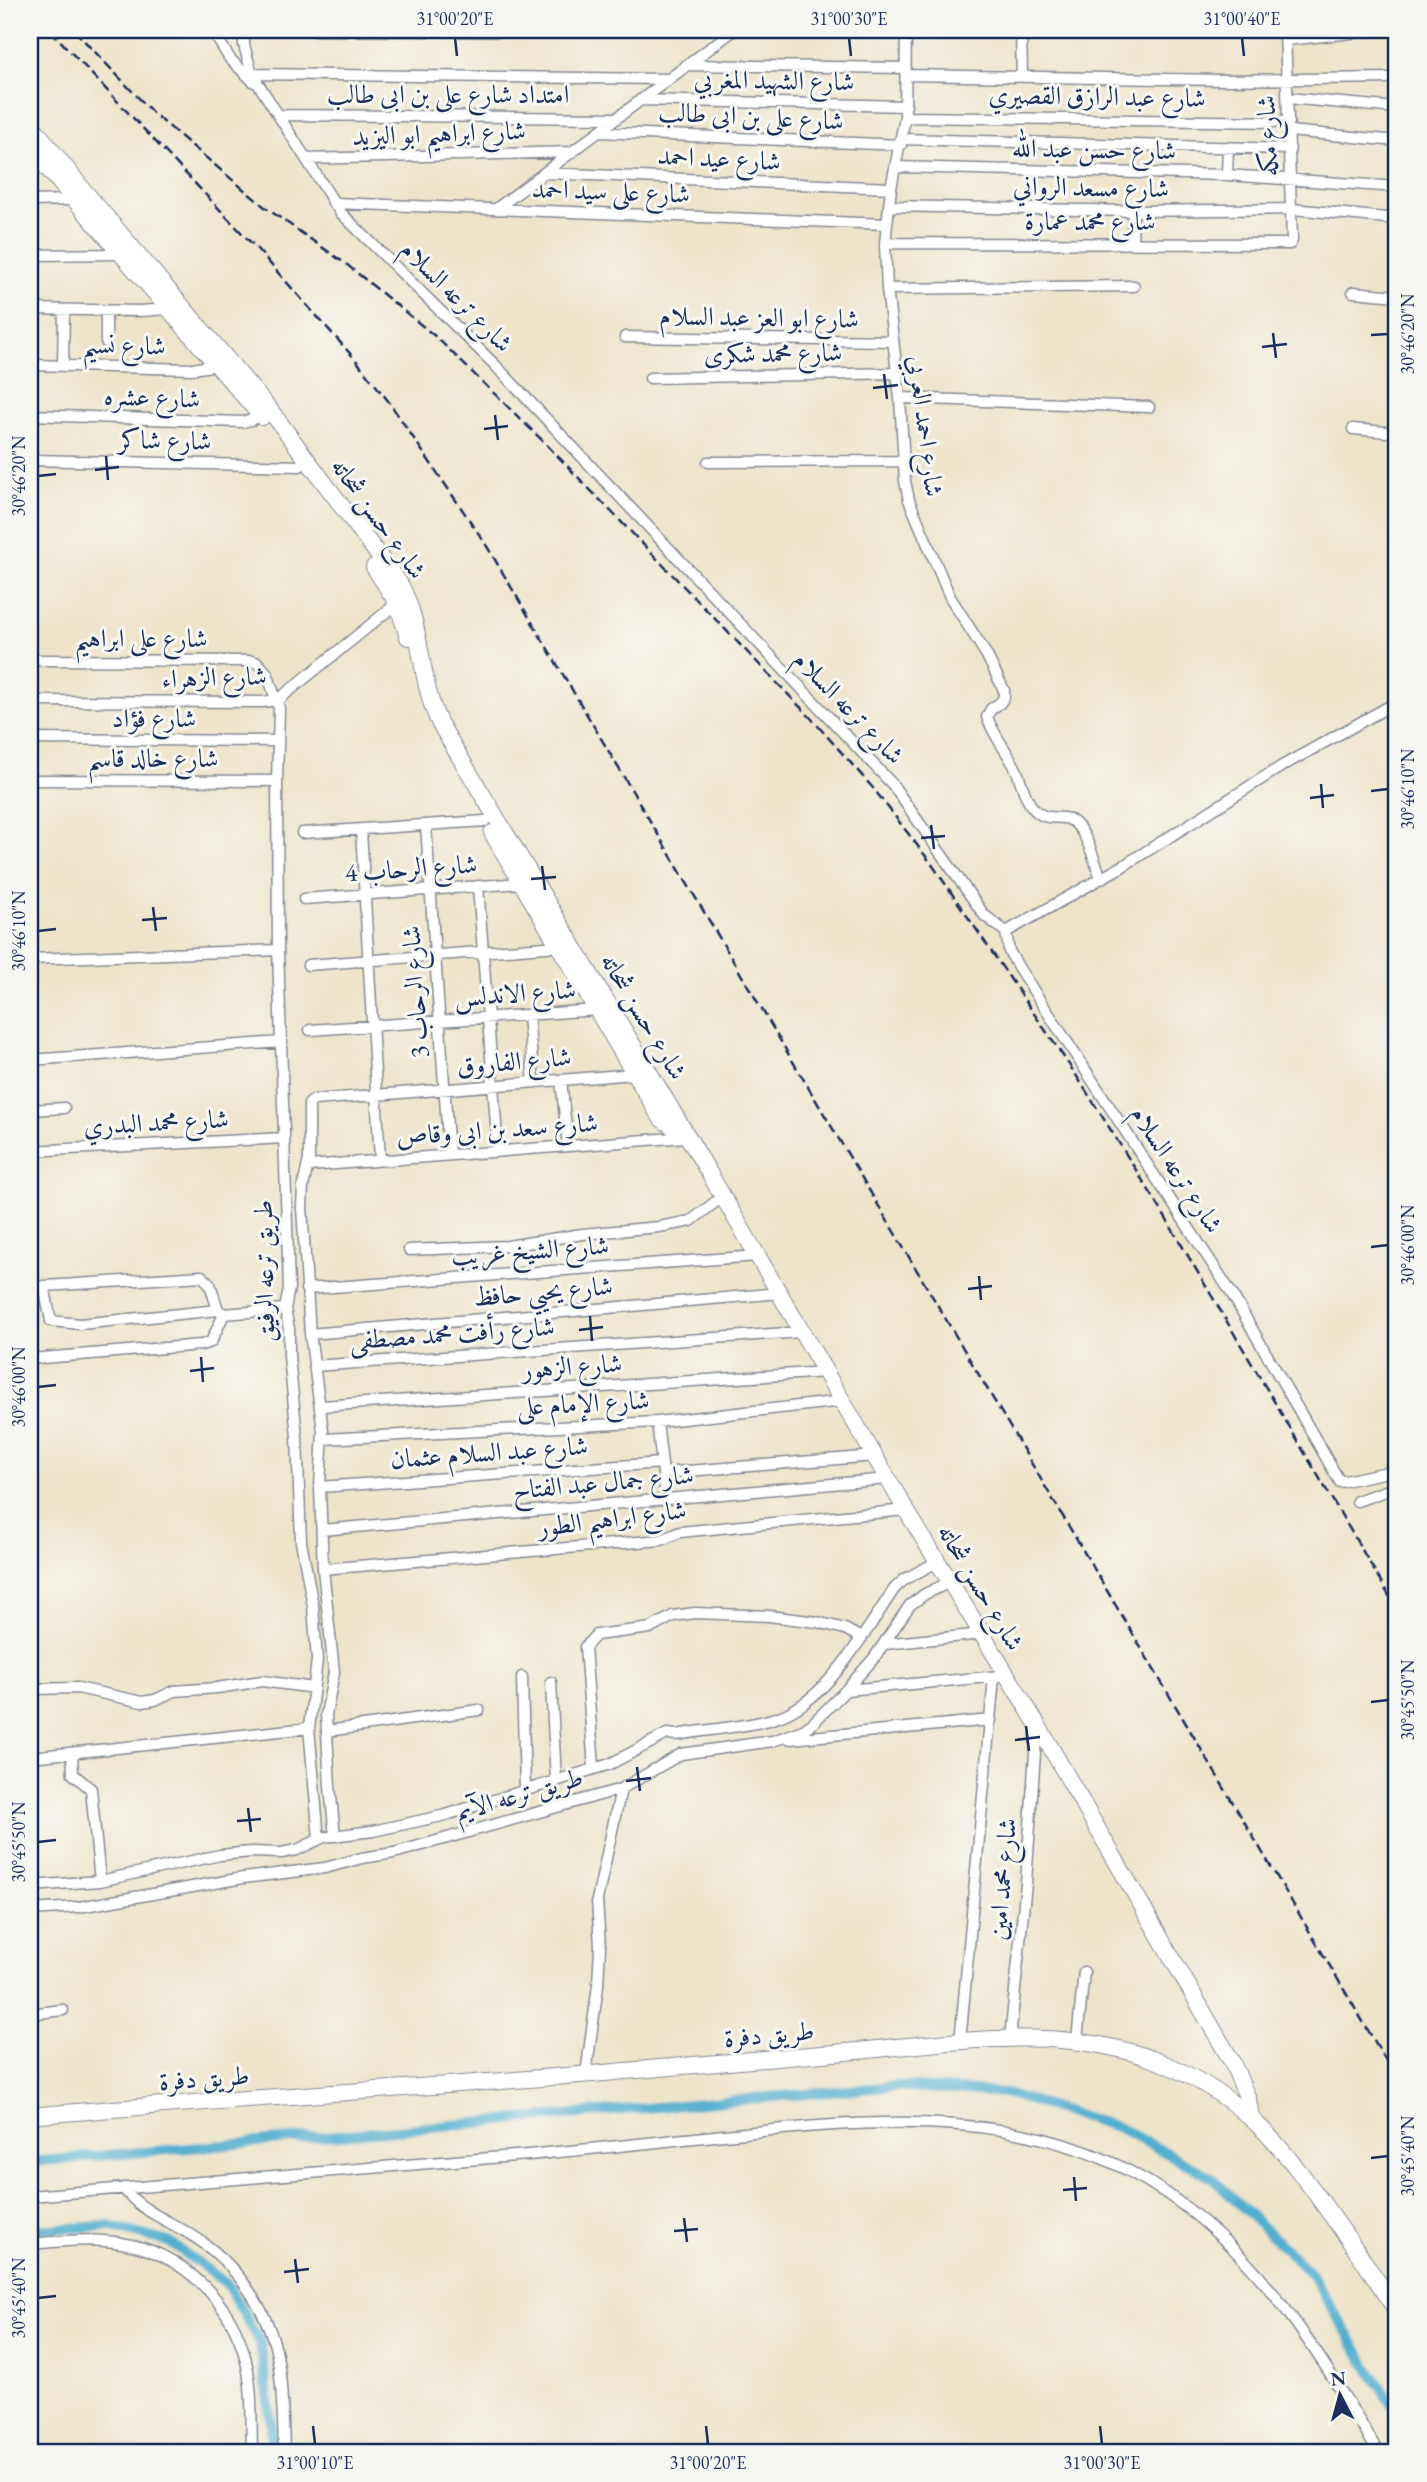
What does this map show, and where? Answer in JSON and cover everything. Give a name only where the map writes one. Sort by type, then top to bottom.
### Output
[{"type":"main road","name":"شارع حسن شحاته","points":[[30,122],[122,254],[217,365],[265,413],[300,466],[338,510]]},
{"type":"main road","name":"شارع حسن شحاته","points":[[30,148],[80,196],[265,413],[338,510],[383,580],[402,600],[416,624],[429,697],[440,724],[723,1196],[937,1562],[983,1634],[1000,1676],[1037,1724],[1232,2062],[1248,2099],[1251,2117]]},
{"type":"main road","name":"شارع حسن شحاته","points":[[402,600],[405,626],[424,710],[485,821],[634,1074],[662,1119],[688,1137]]},
{"type":"main road","name":"طريق دفرة","points":[[30,2116],[586,2074],[960,2042],[1010,2039],[1077,2040],[1133,2053],[1179,2071],[1217,2092],[1251,2117],[1276,2141],[1304,2176],[1397,2312]]},
{"type":"main road","points":[[1217,2092],[1229,2079],[1232,2062]]},
{"type":"street","points":[[212,30],[235,64],[261,87]]},
{"type":"street","name":"شارع ترعه السلام","points":[[244,30],[244,45],[252,74],[333,203],[496,366],[892,784],[984,915],[1006,932],[1009,951],[1020,970],[1232,1294],[1340,1482],[1397,1469]]},
{"type":"street","points":[[305,30],[564,32]]},
{"type":"street","points":[[496,209],[734,30]]},
{"type":"street","points":[[819,30],[1058,30]]},
{"type":"street","points":[[1021,30],[1022,76]]},
{"type":"street","points":[[1286,35],[1380,30]]},
{"type":"street","name":"شارع احمد العربي","points":[[906,31],[905,111],[891,188],[885,243],[887,289],[900,398],[903,461],[909,500],[961,618],[986,654],[1004,690],[1000,703],[987,717],[990,726],[1017,772],[1023,790],[1036,812],[1075,822],[1081,829],[1101,878]]},
{"type":"street","name":"شارع مكه","points":[[1286,35],[1292,240]]},
{"type":"street","points":[[686,65],[1022,76],[1397,78]]},
{"type":"street","points":[[252,74],[667,79]]},
{"type":"street","points":[[1288,98],[1397,108]]},
{"type":"street","name":"شارع الشهيد المغربي","points":[[640,100],[905,111]]},
{"type":"street","name":"شارع عبد الرازق القصيري","points":[[905,111],[1289,126],[1397,141]]},
{"type":"street","name":"امتداد شارع على بن ابى طالب","points":[[279,115],[617,118]]},
{"type":"street","name":"شارع على بن ابى طالب","points":[[598,132],[901,142],[1290,149]]},
{"type":"street","points":[[1227,176],[1228,147]]},
{"type":"street","name":"شارع ابراهيم ابو اليزيد","points":[[306,159],[572,152]]},
{"type":"street","name":"شارع حسن عبد الله","points":[[895,167],[1227,176],[1397,187]]},
{"type":"street","name":"شارع عيد احمد","points":[[545,173],[891,188]]},
{"type":"street","points":[[30,201],[80,196]]},
{"type":"street","name":"شارع على سيد احمد","points":[[333,203],[887,224]]},
{"type":"street","name":"شارع مسعد الرواني","points":[[889,206],[1133,211],[1293,209],[1397,219]]},
{"type":"street","points":[[1132,244],[1133,211]]},
{"type":"street","name":"شارع محمد عمارة","points":[[885,243],[1288,244],[1292,240]]},
{"type":"street","points":[[30,256],[122,254]]},
{"type":"street","points":[[887,289],[1134,286]]},
{"type":"street","points":[[1353,292],[1397,296]]},
{"type":"street","points":[[30,309],[170,309]]},
{"type":"street","points":[[63,366],[64,310]]},
{"type":"street","points":[[106,311],[106,342]]},
{"type":"street","name":"شارع ابو العز عبد السلام","points":[[625,338],[893,341]]},
{"type":"street","name":"شارع نسيم","points":[[30,365],[192,369],[217,365]]},
{"type":"street","name":"شارع محمد شكرى","points":[[650,378],[897,373]]},
{"type":"street","points":[[900,398],[1149,407]]},
{"type":"street","name":"شارع عشره","points":[[30,415],[242,422],[265,413]]},
{"type":"street","points":[[1353,429],[1397,433]]},
{"type":"street","name":"شارع شاكر","points":[[30,460],[300,466]]},
{"type":"street","points":[[708,462],[903,461]]},
{"type":"street","name":"شارع الزهراء","points":[[30,701],[278,700],[402,600]]},
{"type":"street","name":"شارع على ابراهيم","points":[[30,660],[252,661],[258,663],[267,673],[278,700]]},
{"type":"street","name":"طريق ترعه الرفيق","points":[[278,700],[278,950],[289,1288],[285,1309],[289,1329],[297,1437],[301,1541],[313,1606],[317,1660],[309,1728],[319,1839]]},
{"type":"street","points":[[1006,932],[1101,878],[1282,766],[1397,702]]},
{"type":"street","name":"شارع فؤاد","points":[[30,739],[278,741]]},
{"type":"street","name":"شارع خالد قاسم","points":[[30,780],[277,782]]},
{"type":"street","points":[[302,834],[485,821]]},
{"type":"street","name":"شارع الرحاب 3","points":[[426,825],[449,1155]]},
{"type":"street","points":[[361,830],[380,1160]]},
{"type":"street","name":"شارع الرحاب 4","points":[[304,899],[521,883]]},
{"type":"street","points":[[478,887],[499,1152]]},
{"type":"street","points":[[307,965],[558,946]]},
{"type":"street","points":[[30,959],[278,950]]},
{"type":"street","name":"شارع الاندلس","points":[[310,1030],[597,1010]]},
{"type":"street","points":[[528,1016],[534,1082]]},
{"type":"street","points":[[30,1060],[282,1042]]},
{"type":"street","name":"شارع الفاروق","points":[[314,1100],[634,1074]]},
{"type":"street","points":[[561,1080],[568,1146]]},
{"type":"street","name":"طريق ترعه الرفيق","points":[[314,1100],[309,1104],[308,1110],[309,1166],[302,1200],[306,1289],[323,1439],[320,1487],[323,1569],[334,1672],[326,1715],[335,1836]]},
{"type":"street","points":[[30,1110],[64,1108]]},
{"type":"street","name":"شارع سعد بن ابى وقاص","points":[[309,1166],[688,1137]]},
{"type":"street","name":"شارع محمد البدري","points":[[30,1151],[284,1138]]},
{"type":"street","points":[[409,1250],[508,1246],[582,1234],[659,1227],[691,1221],[723,1196]]},
{"type":"street","name":"شارع الشيخ غريب","points":[[306,1289],[758,1256]]},
{"type":"street","points":[[30,1287],[202,1276],[210,1283],[221,1312],[211,1342],[201,1345],[30,1359]]},
{"type":"street","points":[[44,1286],[51,1321],[80,1324],[285,1309]]},
{"type":"street","name":"شارع يحيي حافظ","points":[[310,1334],[780,1293]]},
{"type":"street","name":"شارع رأفت محمد مصطفى","points":[[314,1366],[802,1332]]},
{"type":"street","name":"شارع الزهور","points":[[321,1406],[826,1372]]},
{"type":"street","name":"شارع الإمام على","points":[[323,1439],[657,1422],[843,1401]]},
{"type":"street","points":[[657,1422],[666,1499]]},
{"type":"street","name":"شارع عبد السلام عثمان","points":[[320,1487],[875,1456]]},
{"type":"street","name":"شارع جمال عبد الفتاح","points":[[322,1530],[888,1479]]},
{"type":"street","points":[[1357,1501],[1397,1488]]},
{"type":"street","name":"شارع ابراهيم الطور","points":[[323,1569],[661,1540],[686,1532],[906,1510]]},
{"type":"street","name":"طريق ترعه الآيم","points":[[30,1886],[100,1881],[220,1856],[297,1850],[319,1839],[373,1831],[446,1815],[556,1781],[610,1764],[667,1734],[677,1735],[772,1720],[805,1702],[835,1674],[895,1588],[905,1579],[937,1562]]},
{"type":"street","name":"طريق ترعه الآيم","points":[[30,1910],[79,1907],[243,1878],[325,1868],[442,1841],[621,1789],[681,1754],[774,1741],[790,1736],[813,1723],[846,1690],[884,1644],[910,1605],[950,1582]]},
{"type":"street","points":[[594,1768],[585,1647],[596,1635],[651,1628],[673,1616],[695,1614],[769,1616],[817,1622],[845,1629],[861,1638]]},
{"type":"street","points":[[884,1644],[983,1634]]},
{"type":"street","points":[[846,1690],[1000,1676],[990,1720],[960,2042]]},
{"type":"street","points":[[522,1677],[525,1790]]},
{"type":"street","points":[[30,1689],[78,1688],[142,1702],[174,1691],[262,1681],[314,1688]]},
{"type":"street","points":[[551,1682],[556,1781]]},
{"type":"street","points":[[327,1731],[479,1710]]},
{"type":"street","points":[[774,1741],[990,1720]]},
{"type":"street","name":"شارع محمد امين","points":[[1010,2039],[1026,1883],[1037,1724]]},
{"type":"street","points":[[30,1757],[309,1728]]},
{"type":"street","points":[[72,1753],[74,1774],[91,1789],[100,1881]]},
{"type":"street","points":[[586,2074],[598,1985],[600,1946],[597,1900],[621,1789]]},
{"type":"street","points":[[1077,2040],[1084,1972]]},
{"type":"street","points":[[30,2014],[63,2010]]},
{"type":"street","points":[[30,2196],[526,2155],[810,2127],[952,2124],[1028,2135],[1064,2144],[1128,2170],[1156,2186],[1220,2235],[1247,2261],[1296,2320],[1378,2452]]},
{"type":"street","points":[[123,2189],[139,2206],[214,2250],[248,2290],[266,2321],[278,2358],[284,2452]]},
{"type":"street","points":[[30,2244],[101,2241],[122,2243],[169,2259],[191,2273],[211,2293],[227,2315],[239,2339],[249,2384],[252,2452]]},
{"type":"waterway","points":[[30,2162],[896,2086],[1005,2093],[1120,2128],[1211,2177],[1311,2274],[1397,2414]]},
{"type":"waterway","points":[[30,2230],[109,2226],[169,2242],[226,2283],[260,2342],[271,2422],[272,2452]]},
{"type":"railway","points":[[50,30],[257,249],[355,359],[389,402],[485,543],[1397,2079]]},
{"type":"railway","points":[[74,30],[153,113],[266,208],[346,264],[436,337],[542,440],[810,717],[873,788],[931,863],[1076,1075],[1155,1200],[1397,1609]]}]
